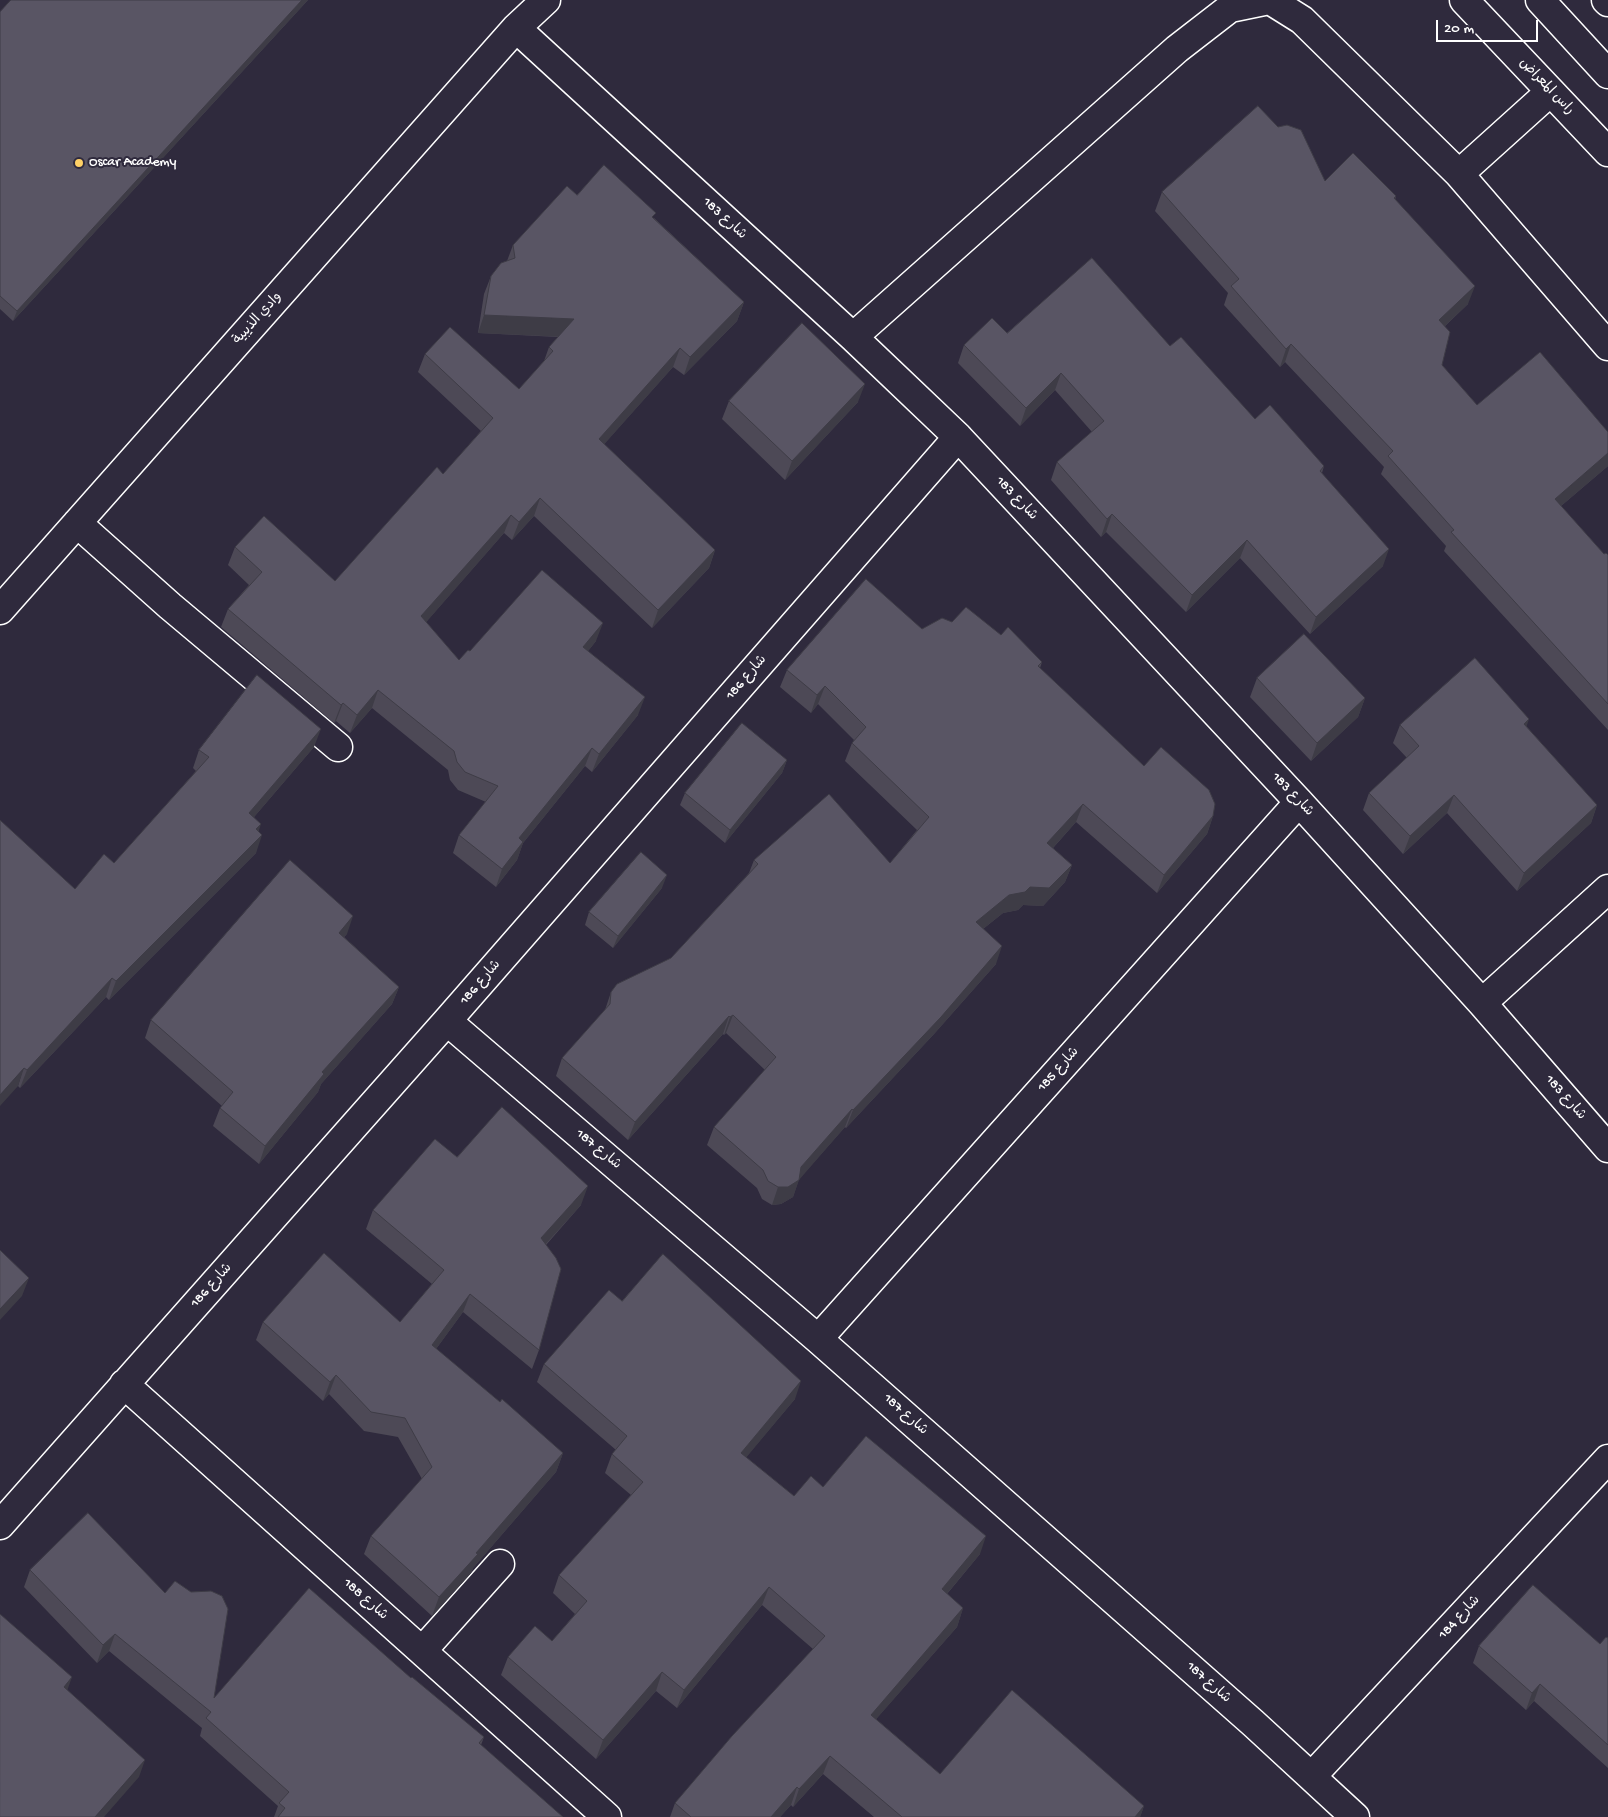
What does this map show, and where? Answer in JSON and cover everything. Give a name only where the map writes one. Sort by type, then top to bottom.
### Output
[{"type":"street","name":"وادي الذيبية","points":[[516,28],[530,0]]},
{"type":"street","name":"وادي الذيبية","points":[[0,610],[516,28],[546,0]]},
{"type":"street","points":[[853,337],[1177,49],[1230,8],[1270,0],[1302,20],[1459,174],[1608,346]]},
{"type":"street","name":"راس المعراض","points":[[1464,0],[1608,152]]},
{"type":"street","points":[[1540,0],[1608,74]]},
{"type":"street","name":"شارع 183","points":[[516,28],[853,337],[958,437],[1299,802],[1482,1004],[1608,1148]]},
{"type":"street","points":[[1459,174],[1550,92]]},
{"type":"street","name":"شارع 186","points":[[0,1526],[447,1021],[958,437]]},
{"type":"street","points":[[77,523],[170,606],[338,747]]},
{"type":"street","name":"شارع 185","points":[[818,1338],[1299,802]]},
{"type":"street","points":[[1482,1004],[1608,888]]},
{"type":"street","name":"شارع 187","points":[[447,1021],[818,1338],[1312,1776],[1355,1817]]},
{"type":"street","name":"شارع 188","points":[[124,1384],[607,1817]]},
{"type":"street","name":"شارع 184","points":[[1312,1776],[1608,1459]]},
{"type":"street","points":[[422,1651],[500,1564]]},
{"type":"building","name":"Oscar Academy","points":[[11,0],[302,0],[17,311],[0,296],[0,12]]},
{"type":"building","points":[[1258,106],[1278,127],[1287,125],[1301,130],[1325,181],[1353,153],[1396,196],[1394,198],[1475,286],[1439,320],[1450,332],[1442,365],[1477,405],[1540,352],[1608,432],[1608,453],[1555,499],[1604,554],[1608,555],[1608,704],[1451,532],[1454,530],[1388,456],[1393,451],[1291,344],[1286,349],[1231,286],[1239,279],[1162,192]]},
{"type":"building","points":[[604,165],[656,213],[652,217],[744,302],[690,357],[680,348],[599,439],[715,550],[658,610],[540,498],[519,522],[511,515],[421,616],[459,660],[468,650],[470,651],[542,570],[603,623],[583,647],[645,697],[599,754],[592,748],[519,838],[523,842],[502,869],[459,835],[498,786],[465,772],[457,762],[454,751],[378,690],[357,715],[343,703],[341,705],[228,609],[262,572],[235,547],[264,516],[335,581],[437,467],[443,474],[493,418],[425,354],[450,327],[519,389],[553,351],[549,347],[574,319],[484,315],[491,276],[501,263],[515,258],[513,245],[567,186],[577,195]]},
{"type":"building","points":[[1092,258],[1170,346],[1181,337],[1255,419],[1270,405],[1324,466],[1320,471],[1389,549],[1316,617],[1247,540],[1192,595],[1112,514],[1107,519],[1057,462],[1104,421],[1061,373],[1026,408],[964,345],[992,318],[1007,333]]},
{"type":"building","points":[[802,323],[865,384],[792,461],[729,401]]},
{"type":"building","points":[[866,579],[922,629],[942,618],[952,622],[966,607],[1001,635],[1008,627],[1042,662],[1038,666],[1144,766],[1161,747],[1209,790],[1215,804],[1213,816],[1164,875],[1083,804],[1047,843],[1072,865],[1049,888],[1030,887],[1025,892],[1009,895],[976,922],[1002,946],[941,1017],[852,1109],[801,1167],[799,1180],[788,1187],[778,1187],[768,1181],[763,1170],[714,1127],[776,1057],[733,1015],[729,1016],[635,1122],[562,1058],[610,1004],[611,992],[617,984],[671,958],[758,864],[754,860],[829,794],[890,863],[929,817],[852,743],[866,727],[825,686],[817,695],[787,670]]},
{"type":"building","points":[[1304,634],[1365,698],[1317,743],[1257,678]]},
{"type":"building","points":[[1475,658],[1529,719],[1524,724],[1597,805],[1524,873],[1454,795],[1410,836],[1369,793],[1419,746],[1400,725]]},
{"type":"building","points":[[257,675],[321,729],[249,813],[261,824],[256,829],[262,835],[116,981],[112,978],[27,1070],[24,1068],[0,1095],[0,820],[75,889],[104,854],[114,863],[209,757],[199,750]]},
{"type":"building","points":[[742,723],[787,760],[730,830],[685,793]]},
{"type":"building","points":[[641,852],[667,875],[618,936],[589,912]]},
{"type":"building","points":[[290,860],[353,916],[339,933],[399,987],[322,1072],[324,1074],[265,1146],[220,1108],[233,1092],[151,1020]]},
{"type":"building","points":[[502,1107],[588,1186],[541,1238],[556,1258],[561,1269],[539,1350],[470,1294],[432,1345],[500,1402],[502,1399],[563,1453],[439,1597],[371,1536],[432,1467],[405,1418],[371,1412],[336,1375],[330,1382],[263,1322],[324,1253],[400,1322],[444,1270],[373,1210],[435,1139],[457,1157]]},
{"type":"building","points":[[0,1250],[29,1278],[0,1309]]},
{"type":"building","points":[[663,1254],[801,1381],[741,1453],[794,1496],[811,1476],[823,1487],[866,1436],[986,1536],[942,1589],[963,1608],[871,1715],[940,1774],[1012,1690],[1144,1806],[1135,1817],[902,1817],[830,1756],[799,1789],[797,1787],[771,1817],[691,1817],[675,1803],[732,1736],[825,1636],[769,1587],[684,1690],[662,1672],[603,1740],[508,1657],[535,1626],[552,1641],[587,1601],[559,1575],[643,1482],[612,1454],[627,1436],[544,1364],[609,1290],[622,1301]]},
{"type":"building","points":[[88,1513],[165,1593],[175,1581],[191,1592],[211,1591],[222,1596],[228,1609],[214,1698],[309,1588],[411,1678],[484,1737],[479,1743],[563,1817],[278,1817],[285,1808],[279,1803],[289,1792],[206,1718],[211,1712],[115,1634],[103,1645],[30,1570]]},
{"type":"building","points":[[1533,1585],[1600,1644],[1606,1637],[1608,1638],[1608,1745],[1540,1684],[1532,1693],[1479,1646]]},
{"type":"building","points":[[0,1614],[72,1677],[64,1687],[145,1760],[95,1817],[0,1817]]},
{"type":"place","name":"Oscar Academy","points":[[79,163]]}]
